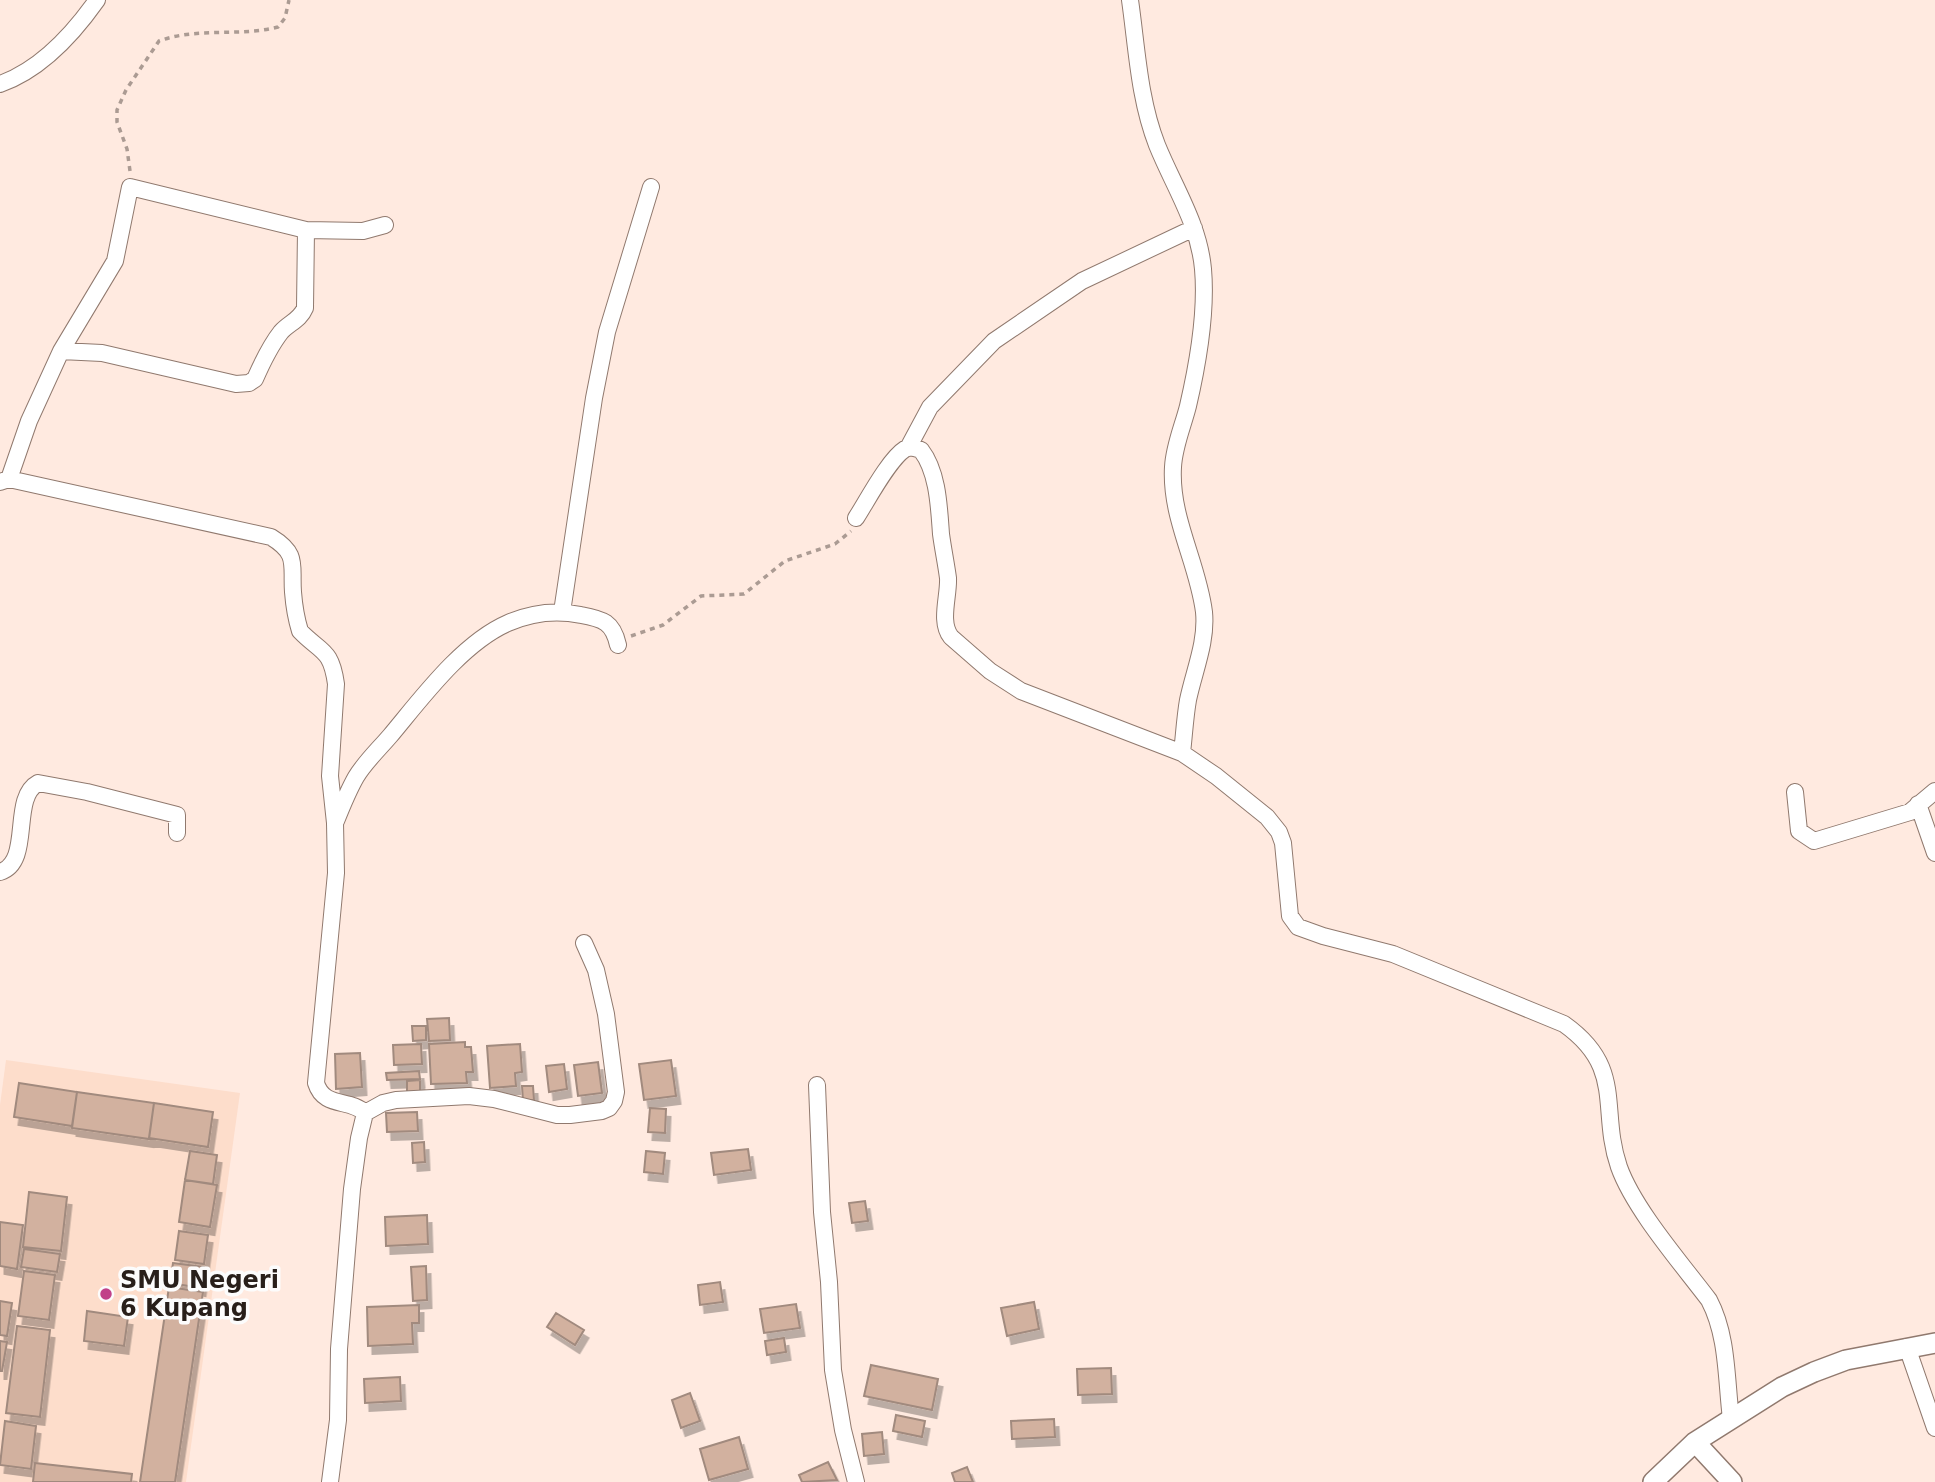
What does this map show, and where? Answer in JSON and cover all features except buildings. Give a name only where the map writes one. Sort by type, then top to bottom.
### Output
[{"type":"street","points":[[0,84],[16,78],[53,50],[97,0]]},
{"type":"street","points":[[1130,0],[1143,100],[1157,145],[1194,228],[1203,270],[1203,299],[1195,375],[1176,444],[1173,470],[1182,532],[1205,622],[1188,702],[1182,753]]},
{"type":"street","points":[[365,1113],[361,1109],[324,1098],[316,1083],[336,873],[330,776],[336,684],[334,669],[324,651],[300,631],[293,597],[293,562],[284,547],[264,534],[223,528],[5,481],[61,351],[115,261],[130,187],[306,230],[363,232],[385,225]]},
{"type":"street","points":[[562,612],[594,398],[607,332],[652,187]]},
{"type":"street","points":[[856,518],[891,464],[908,447],[930,407],[995,341],[1082,281],[1194,228]]},
{"type":"street","points":[[61,351],[102,353],[211,379],[236,384],[249,383],[255,379],[277,337],[299,318],[306,308],[306,230]]},
{"type":"street","points":[[908,447],[917,448],[923,453],[937,496],[948,580],[945,623],[948,635],[990,671],[1021,691],[1182,753],[1267,817],[1279,832],[1283,843],[1290,916],[1294,924],[1323,936],[1393,954],[1564,1024],[1583,1037],[1593,1049],[1608,1090],[1619,1168],[1634,1197],[1709,1300],[1717,1317],[1722,1331],[1731,1419]]},
{"type":"street","points":[[335,823],[346,795],[363,767],[430,685],[470,649],[508,623],[530,616],[562,612],[589,617],[606,623],[613,630],[618,645]]},
{"type":"street","points":[[0,872],[7,870],[14,862],[28,793],[34,784],[41,782],[177,815],[177,834]]},
{"type":"street","points":[[1795,792],[1800,831],[1814,841],[1910,812],[1935,791]]},
{"type":"street","points":[[1918,804],[1935,853]]},
{"type":"street","points":[[330,1482],[338,1420],[339,1349],[352,1189],[365,1113],[383,1103],[396,1100],[469,1096],[494,1099],[557,1115],[609,1108],[616,1091],[606,1014],[596,970],[584,943]]},
{"type":"street","points":[[817,1085],[822,1212],[834,1370],[843,1430],[856,1482]]},
{"type":"street","points":[[1653,1482],[1695,1442],[1782,1387],[1846,1360],[1935,1343]]},
{"type":"street","points":[[1908,1347],[1935,1428]]},
{"type":"street","points":[[1695,1442],[1732,1482]]},
{"type":"path","points":[[130,187],[127,149],[117,122],[117,110],[122,96],[157,44],[182,35],[278,27],[285,18],[289,0]]},
{"type":"path","points":[[618,645],[631,636],[663,625],[701,597],[744,594],[785,561],[839,542],[853,529],[856,518]]},
{"type":"shaded area","name":"SMU Negeri 6 Kupang","points":[[6,1060],[240,1093],[186,1482],[0,1482],[0,1105]]},
{"type":"place","name":"SMU Negeri 6 Kupang","points":[[106,1294]]}]
